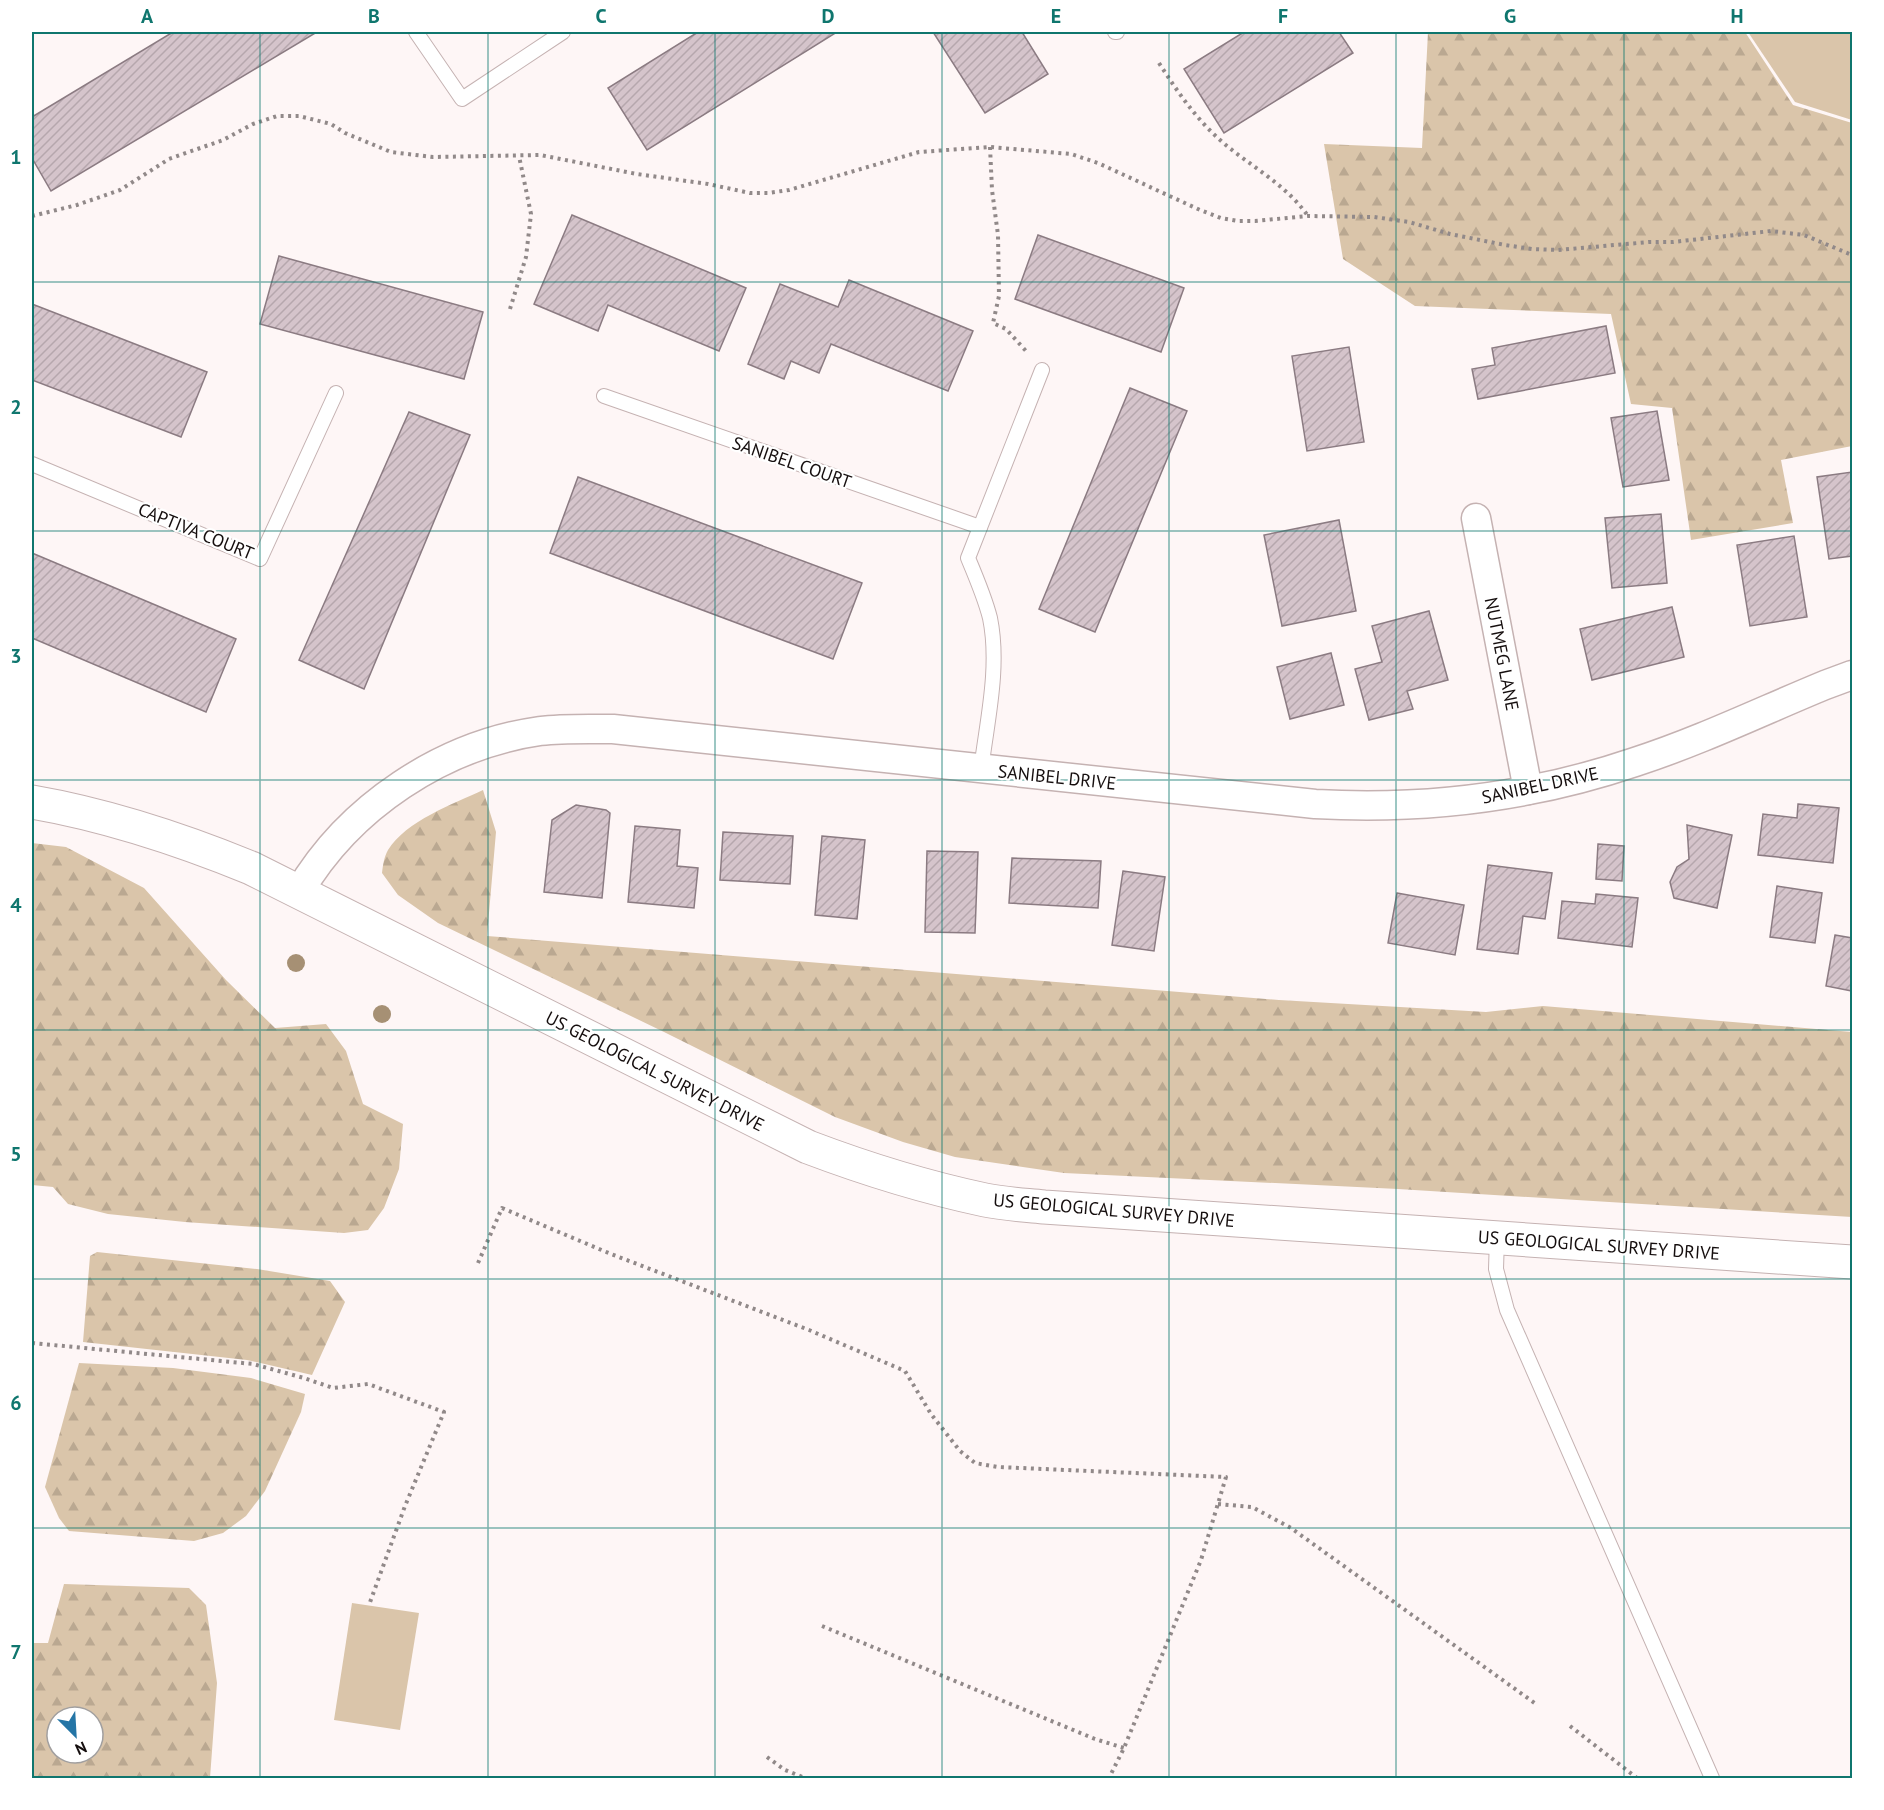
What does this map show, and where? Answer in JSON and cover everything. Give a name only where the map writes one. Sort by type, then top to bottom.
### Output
[{"type":"street","name":"NUTMEG LANE","points":[[1476,518],[1528,790]]},
{"type":"street","name":"SANIBEL DRIVE","points":[[299,892],[315,865],[334,843],[370,808],[398,787],[427,770],[479,746],[512,736],[541,731],[613,729],[981,770],[1364,807],[1448,802],[1528,790],[1634,763],[1852,675]]},
{"type":"street","name":"US GEOLOGICAL SURVEY DRIVE","points":[[32,802],[132,825],[216,854],[299,892],[768,1128],[808,1147],[889,1176],[987,1200],[1044,1207],[1852,1262]]},
{"type":"lane","points":[[416,32],[462,99],[563,32]]},
{"type":"lane","points":[[981,770],[993,670],[993,644],[990,618],[968,558],[1042,370]]},
{"type":"lane","name":"CAPTIVA COURT","points":[[32,464],[260,558],[336,393]]},
{"type":"lane","name":"SANIBEL COURT","points":[[604,396],[980,527]]},
{"type":"lane","points":[[1497,1238],[1497,1269],[1507,1310],[1712,1779]]},
{"type":"path","points":[[1159,63],[1185,104],[1206,128],[1291,195],[1308,216]]},
{"type":"path","points":[[32,216],[77,205],[120,190],[169,159],[223,140],[253,124],[277,116],[299,116],[331,124],[391,152],[432,157],[540,155],[750,193],[789,190],[919,152],[990,147],[1071,154],[1098,163],[1221,218],[1238,221],[1308,216],[1374,217],[1409,222],[1450,234],[1495,243],[1541,250],[1673,243],[1771,231],[1790,232],[1804,235],[1852,255]]},
{"type":"path","points":[[990,147],[998,245],[999,296],[993,322],[1006,329],[1042,370]]},
{"type":"path","points":[[510,309],[526,257],[531,214],[519,156]]},
{"type":"path","points":[[478,1263],[502,1209],[809,1330],[905,1371],[931,1414],[960,1452],[975,1463],[998,1467],[1226,1477],[1201,1560],[1124,1748],[1109,1779]]},
{"type":"path","points":[[32,1343],[253,1364],[333,1388],[368,1384],[444,1412],[405,1506],[369,1605]]},
{"type":"path","points":[[1218,1504],[1252,1507],[1291,1528],[1536,1704]]},
{"type":"path","points":[[822,1626],[1095,1739],[1124,1748]]},
{"type":"path","points":[[1570,1726],[1637,1779]]},
{"type":"path","points":[[767,1757],[785,1770],[805,1779]]},
{"type":"green space","points":[[1428,32],[1745,32],[1793,105],[1852,123],[1852,446],[1781,460],[1793,523],[1691,540],[1672,408],[1631,404],[1611,314],[1415,306],[1343,259],[1324,144],[1422,148]]},
{"type":"green space","points":[[1748,32],[1852,32],[1852,120],[1795,102]]},
{"type":"green space","points":[[483,790],[496,832],[487,936],[1279,1000],[1486,1012],[1543,1006],[1852,1032],[1852,1217],[1398,1189],[1064,1173],[955,1157],[903,1142],[835,1117],[438,923],[398,895],[382,873],[388,850],[396,840],[406,830],[431,814]]},
{"type":"green space","points":[[32,843],[66,847],[144,888],[226,980],[275,1028],[326,1024],[346,1051],[363,1104],[403,1124],[399,1169],[384,1208],[368,1230],[344,1233],[108,1214],[68,1204],[53,1187],[32,1185]]},
{"type":"green space","points":[[97,1252],[257,1269],[330,1281],[345,1302],[312,1375],[247,1360],[83,1342],[90,1256]]},
{"type":"green space","points":[[79,1363],[173,1368],[251,1378],[305,1394],[301,1412],[265,1491],[246,1516],[223,1533],[194,1541],[69,1531],[59,1518],[45,1487]]},
{"type":"green space","points":[[64,1584],[189,1588],[206,1605],[217,1683],[210,1778],[32,1778],[32,1643],[48,1643]]},
{"type":"green space","points":[[352,1603],[419,1613],[400,1730],[334,1720]]},
{"type":"building","points":[[173,32],[317,32],[51,191],[32,158],[32,117]]},
{"type":"building","points":[[698,32],[837,32],[647,150],[608,88]]},
{"type":"building","points":[[933,32],[1022,32],[1048,74],[985,113]]},
{"type":"building","points":[[1244,32],[1339,32],[1353,53],[1224,133],[1184,69]]},
{"type":"building","points":[[572,215],[746,288],[719,351],[608,305],[598,331],[534,304]]},
{"type":"building","points":[[1038,235],[1184,288],[1161,352],[1015,299]]},
{"type":"building","points":[[279,256],[483,312],[464,379],[260,324]]},
{"type":"building","points":[[849,280],[973,331],[948,391],[831,344],[819,373],[791,361],[784,379],[748,364],[780,284],[838,307]]},
{"type":"building","points":[[32,304],[207,372],[181,437],[32,380]]},
{"type":"building","points":[[1606,326],[1615,373],[1478,399],[1472,369],[1495,365],[1492,348]]},
{"type":"building","points":[[1349,347],[1364,442],[1307,451],[1292,356]]},
{"type":"building","points":[[1130,388],[1187,411],[1095,632],[1039,609]]},
{"type":"building","points":[[1657,411],[1669,480],[1623,487],[1611,418]]},
{"type":"building","points":[[409,412],[470,435],[364,689],[299,660]]},
{"type":"building","points":[[1852,472],[1852,556],[1829,559],[1817,477]]},
{"type":"building","points":[[578,477],[862,583],[833,659],[550,553]]},
{"type":"building","points":[[1661,514],[1667,583],[1612,588],[1605,518]]},
{"type":"building","points":[[1339,520],[1356,611],[1282,626],[1264,535]]},
{"type":"building","points":[[1794,536],[1807,617],[1750,626],[1737,545]]},
{"type":"building","points":[[32,553],[236,639],[206,712],[32,638]]},
{"type":"building","points":[[1672,607],[1684,657],[1592,680],[1580,629]]},
{"type":"building","points":[[1429,611],[1448,680],[1407,691],[1413,709],[1369,720],[1355,669],[1382,662],[1372,626]]},
{"type":"building","points":[[1331,653],[1344,705],[1290,719],[1277,667]]},
{"type":"building","points":[[1798,804],[1839,808],[1833,863],[1758,855],[1763,814],[1797,818]]},
{"type":"building","points":[[576,805],[606,810],[610,813],[602,898],[544,892],[552,820]]},
{"type":"building","points":[[1687,825],[1732,835],[1717,908],[1674,898],[1670,882],[1677,867],[1689,859]]},
{"type":"building","points":[[635,826],[680,830],[677,866],[698,868],[694,908],[628,902]]},
{"type":"building","points":[[723,832],[793,836],[790,884],[720,880]]},
{"type":"building","points":[[822,836],[865,840],[857,919],[815,915]]},
{"type":"building","points":[[1598,844],[1624,846],[1622,881],[1596,879]]},
{"type":"building","points":[[927,851],[978,852],[975,933],[925,932]]},
{"type":"building","points":[[1012,858],[1101,861],[1098,908],[1009,903]]},
{"type":"building","points":[[1488,865],[1552,873],[1545,919],[1523,916],[1518,954],[1477,949]]},
{"type":"building","points":[[1123,871],[1165,877],[1154,951],[1112,945]]},
{"type":"building","points":[[1777,886],[1822,893],[1815,943],[1770,937]]},
{"type":"building","points":[[1397,893],[1464,905],[1455,955],[1388,943]]},
{"type":"building","points":[[1596,894],[1638,898],[1632,947],[1558,938],[1562,901],[1595,904]]},
{"type":"building","points":[[1835,935],[1852,938],[1852,991],[1826,986]]}]
